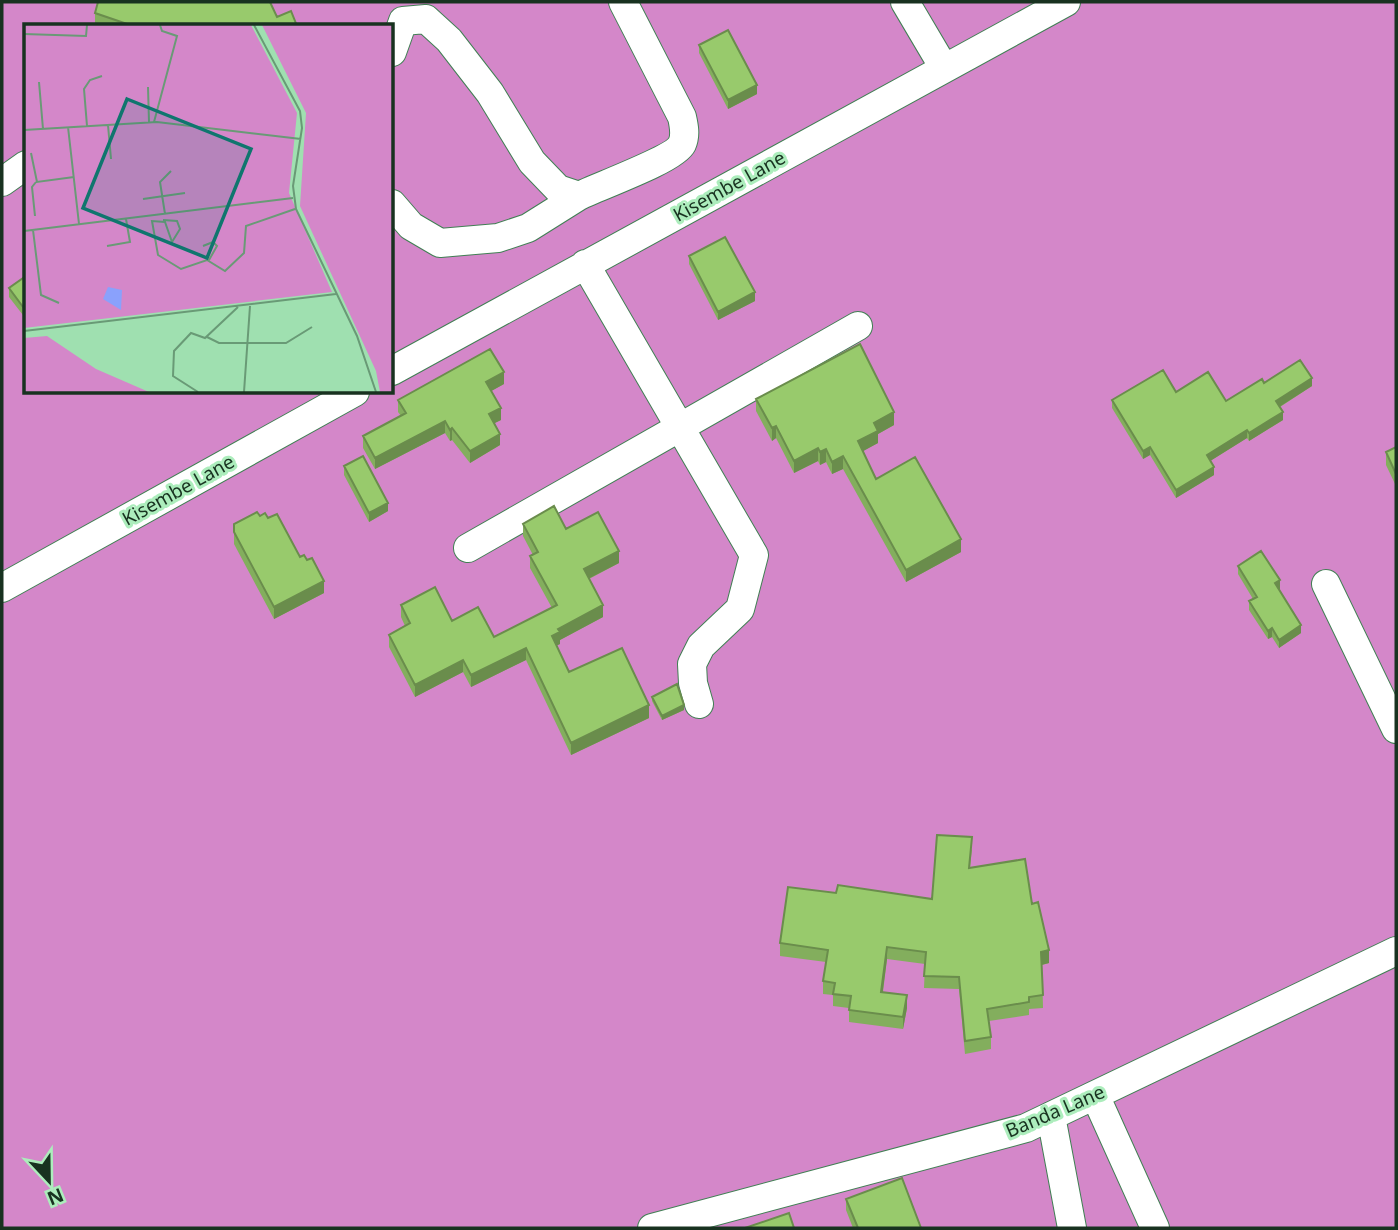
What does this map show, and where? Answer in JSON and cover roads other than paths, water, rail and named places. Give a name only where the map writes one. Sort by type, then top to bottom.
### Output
[{"type":"street","points":[[394,206],[411,226],[440,243],[498,238],[528,228],[579,196],[663,160],[681,146],[685,132],[682,117],[623,2]]},
{"type":"street","points":[[905,2],[944,68]]},
{"type":"street","name":"Kisembe Lane","points":[[394,370],[1066,2]]},
{"type":"street","points":[[394,46],[403,21],[426,19],[449,40],[490,93],[533,162],[558,189],[579,196]]},
{"type":"street","points":[[2,182],[24,166]]},
{"type":"street","points":[[584,264],[682,427],[754,555],[740,608],[701,646],[692,664],[692,683],[699,704]]},
{"type":"street","points":[[468,548],[858,326]]},
{"type":"street","name":"Kisembe Lane","points":[[2,588],[351,394]]},
{"type":"street","points":[[1326,583],[1396,729]]},
{"type":"street","name":"Banda Lane","points":[[652,1228],[1026,1128],[1396,951]]},
{"type":"street","points":[[1095,1095],[1155,1228]]},
{"type":"street","points":[[1051,1116],[1072,1228]]}]
